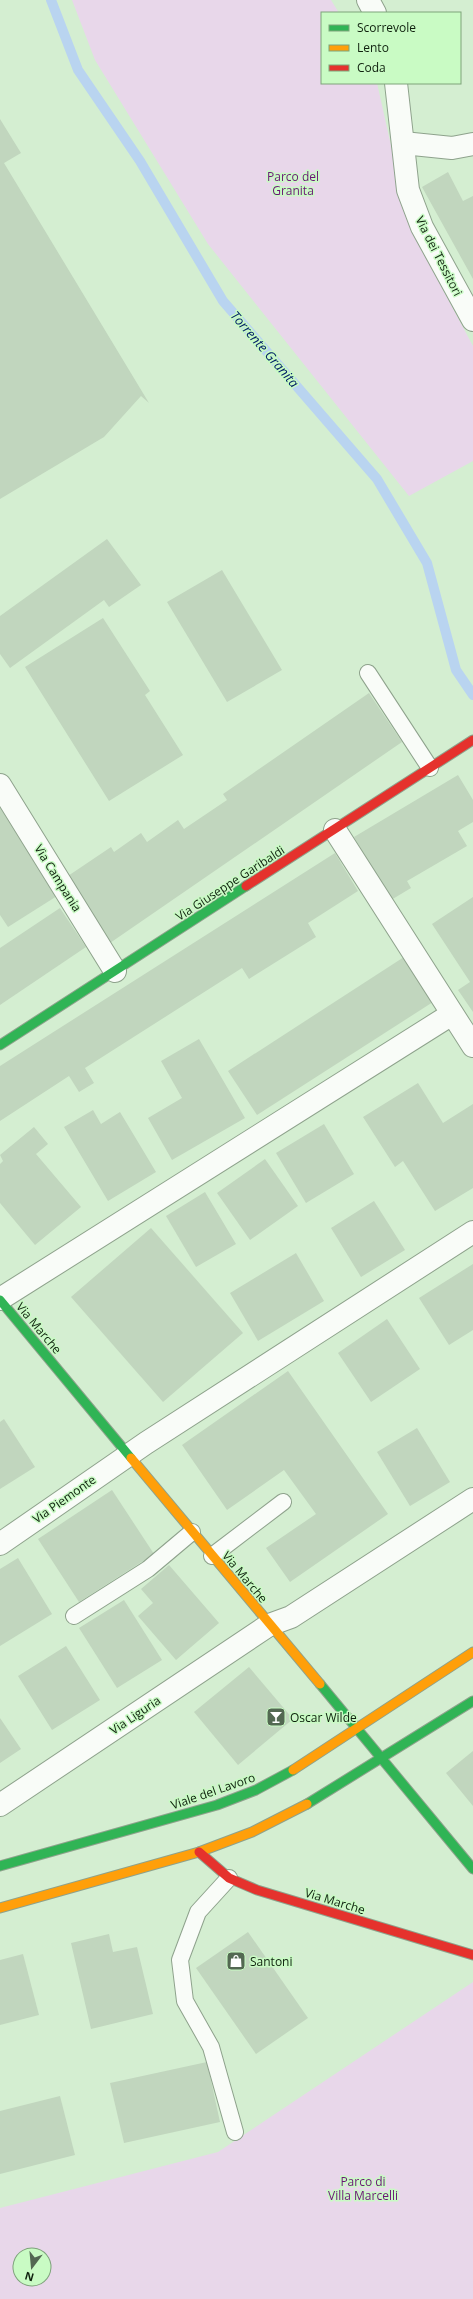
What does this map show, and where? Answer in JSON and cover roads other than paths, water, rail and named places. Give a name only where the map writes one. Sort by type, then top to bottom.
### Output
[{"type":"main road","name":"Via Giuseppe Garibaldi","points":[[0,1045],[473,740]]},
{"type":"main road","name":"Via Marche","points":[[0,1300],[473,1869]]},
{"type":"main road","name":"Viale del Lavoro","points":[[0,1866],[217,1805],[256,1790],[288,1773],[473,1652]]},
{"type":"main road","points":[[0,1908],[199,1852],[252,1832],[318,1798],[473,1701]]},
{"type":"main road","name":"Via Marche","points":[[199,1852],[229,1878],[257,1890],[473,1955]]},
{"type":"street","points":[[368,0],[374,12]]},
{"type":"street","name":"Via dei Tessitori","points":[[396,84],[408,190],[422,227],[473,320]]},
{"type":"street","points":[[403,143],[452,148],[473,144]]},
{"type":"street","name":"Via Campania","points":[[0,785],[115,971]]},
{"type":"street","points":[[335,830],[473,1046]]},
{"type":"street","points":[[0,1300],[452,1014]]},
{"type":"street","name":"Via Piemonte","points":[[0,1544],[128,1455],[473,1232]]},
{"type":"street","name":"Via Liguria","points":[[0,1805],[269,1624],[291,1617],[473,1499]]},
{"type":"lane","points":[[368,673],[430,768]]},
{"type":"lane","points":[[212,1556],[283,1502]]},
{"type":"lane","points":[[74,1616],[148,1569],[192,1532]]},
{"type":"lane","points":[[229,1878],[198,1912],[180,1960],[185,2001],[210,2047],[235,2132]]},
{"type":"waterway","name":"Torrente Granita","points":[[51,0],[78,70],[140,161],[223,301],[377,479],[427,563],[456,670],[473,695]]},
{"type":"place","name":"Oscar Wilde","points":[[276,1717]]},
{"type":"place","name":"Santoni","points":[[236,1961]]},
{"type":"park label","name":"Parco del Granita","points":[[293,183]]},
{"type":"park label","name":"Parco di Villa Marcelli","points":[[363,2188]]}]
